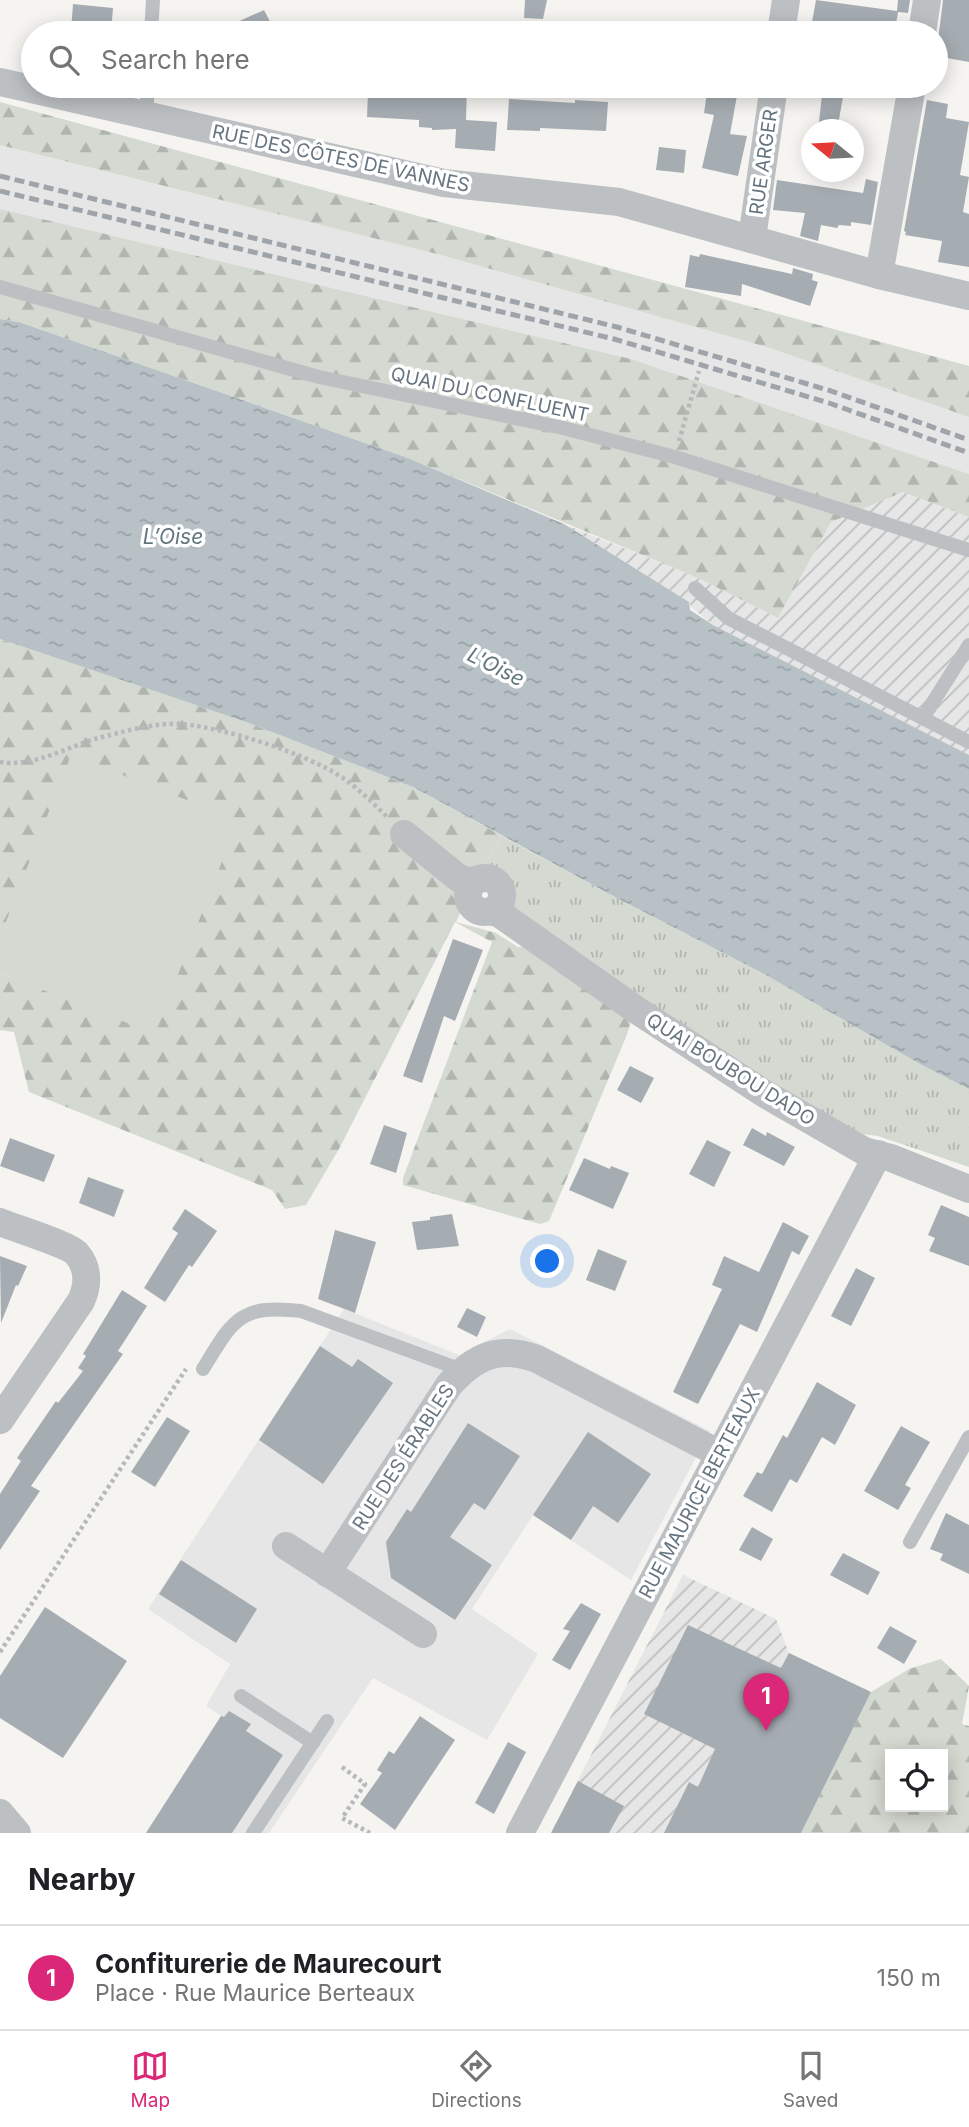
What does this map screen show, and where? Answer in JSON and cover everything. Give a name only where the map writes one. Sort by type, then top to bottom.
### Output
[{"type":"street","points":[[783,21],[786,0]]},
{"type":"street","points":[[924,21],[928,0]]},
{"type":"street","name":"RUE DES CÔTES DE VANNES","points":[[0,82],[21,87]]},
{"type":"street","name":"RUE DES CÔTES DE VANNES","points":[[69,98],[444,183],[620,202],[879,275],[969,296]]},
{"type":"street","name":"RUE ARGER","points":[[752,238],[772,98]]},
{"type":"street","points":[[879,275],[910,98]]},
{"type":"street","name":"QUAI BOUBOU DADO","points":[[404,834],[483,898],[635,1009],[765,1094],[864,1151],[969,1189]]},
{"type":"street","name":"RUE MAURICE BERTEAUX","points":[[520,1833],[878,1154]]},
{"type":"street","points":[[0,1222],[74,1251],[83,1266],[87,1286],[81,1301],[0,1420]]},
{"type":"street","name":"RUE DES ÉRABLES","points":[[327,1573],[449,1384],[476,1360],[494,1354],[515,1353],[527,1356],[720,1454]]},
{"type":"street","points":[[286,1546],[423,1634]]},
{"type":"street","points":[[0,1814],[17,1833]]},
{"type":"lane","points":[[152,21],[153,0]]},
{"type":"lane","points":[[146,116],[147,98]]},
{"type":"lane","name":"QUAI DU CONFLUENT","points":[[0,286],[319,377],[563,428],[675,457],[969,550]]},
{"type":"lane","points":[[695,588],[728,618],[969,741]]},
{"type":"lane","points":[[923,718],[969,645]]},
{"type":"lane","points":[[196,1366],[237,1320],[252,1312],[274,1308],[301,1311],[462,1370]]},
{"type":"lane","points":[[910,1542],[969,1437]]},
{"type":"lane","points":[[241,1696],[313,1742]]},
{"type":"lane","points":[[253,1833],[327,1721]]},
{"type":"path","points":[[675,457],[699,371]]},
{"type":"path","points":[[0,762],[31,761],[76,744],[126,731],[180,724],[215,730],[260,743],[323,767],[371,801],[404,834]]},
{"type":"path","points":[[0,1652],[196,1366]]},
{"type":"path","points":[[342,1767],[365,1784],[342,1818],[370,1833]]},
{"type":"shaded area","points":[[0,145],[441,255],[767,347],[969,417],[969,474],[631,359],[0,209]]},
{"type":"shaded area","points":[[903,492],[969,517],[969,756],[713,625],[691,607],[689,602],[564,524],[698,578],[778,618],[830,522]]},
{"type":"shaded area","points":[[344,1309],[459,1355],[510,1329],[710,1431],[631,1580],[533,1515],[472,1609],[538,1654],[487,1740],[373,1678],[269,1833],[146,1833],[221,1716],[206,1706],[230,1664],[148,1609]]},
{"type":"shaded area","points":[[683,1575],[776,1619],[789,1653],[871,1692],[801,1833],[551,1833]]},
{"type":"green space","points":[[0,102],[969,366],[969,417],[767,347],[441,255],[0,145]]},
{"type":"green space","points":[[0,209],[631,359],[969,474],[969,517],[903,492],[831,522],[778,618],[698,578],[408,458],[19,322],[0,319]]},
{"type":"green space","points":[[0,639],[249,723],[413,787],[502,836],[456,922],[496,933],[518,947],[542,944],[635,1009],[626,1037],[549,1221],[540,1224],[403,1185],[403,1178],[492,942],[455,922],[339,1149],[306,1205],[285,1209],[272,1190],[29,1092],[14,1032],[0,1030],[0,973],[155,1033],[0,937]]},
{"type":"green space","points":[[71,755],[238,820],[155,1034],[0,973],[0,937]]},
{"type":"green space","points":[[502,836],[766,975],[918,1063],[969,1089],[969,1167],[878,1136],[845,1132],[741,1067],[510,905],[503,881],[494,874],[481,871]]},
{"type":"green space","points":[[941,1659],[969,1686],[962,1724],[969,1726],[969,1833],[801,1833],[871,1692],[909,1669]]},
{"type":"water","name":"L’Oise","points":[[0,319],[19,322],[408,458],[564,524],[689,602],[690,610],[713,625],[969,755],[969,1089],[918,1063],[766,975],[413,787],[249,723],[0,639]]},
{"type":"building","points":[[525,0],[547,0],[543,19],[524,18]]},
{"type":"building","points":[[816,0],[897,11],[898,0],[910,0],[908,13],[898,12],[897,21],[812,21]]},
{"type":"building","points":[[943,0],[969,0],[969,62],[948,58],[948,21],[940,21]]},
{"type":"building","points":[[73,4],[113,8],[112,21],[72,21]]},
{"type":"building","points":[[264,10],[270,21],[240,21]]},
{"type":"building","points":[[368,98],[467,98],[466,120],[497,122],[495,151],[455,148],[456,129],[432,130],[419,127],[419,120],[367,117]]},
{"type":"building","points":[[706,98],[737,98],[730,134],[747,136],[738,176],[702,168],[714,115],[704,113]]},
{"type":"building","points":[[822,98],[843,98],[839,119],[819,119]]},
{"type":"building","points":[[509,99],[608,102],[606,131],[540,128],[540,131],[507,130]]},
{"type":"building","points":[[927,100],[948,104],[946,118],[969,122],[960,175],[969,177],[963,212],[969,214],[969,267],[938,262],[942,241],[905,235]]},
{"type":"building","points":[[659,147],[686,150],[684,173],[656,170]]},
{"type":"building","points":[[866,179],[878,182],[871,225],[851,222],[851,226],[839,225],[837,228],[821,225],[818,241],[800,236],[805,213],[773,210],[777,180],[863,193]]},
{"type":"building","points":[[700,254],[792,274],[793,268],[813,274],[812,280],[818,282],[810,306],[742,284],[741,296],[685,287],[690,255],[699,257]]},
{"type":"building","points":[[453,939],[483,950],[455,1021],[444,1016],[422,1083],[403,1076]]},
{"type":"building","points":[[630,1066],[654,1078],[641,1103],[617,1090]]},
{"type":"building","points":[[384,1125],[407,1133],[396,1173],[370,1164]]},
{"type":"building","points":[[752,1128],[766,1136],[767,1132],[795,1147],[784,1166],[743,1145]]},
{"type":"building","points":[[10,1138],[55,1155],[44,1182],[0,1166]]},
{"type":"building","points":[[707,1140],[731,1152],[714,1187],[689,1174]]},
{"type":"building","points":[[584,1158],[610,1169],[611,1166],[629,1173],[613,1209],[569,1190]]},
{"type":"building","points":[[88,1177],[124,1190],[114,1217],[79,1203]]},
{"type":"building","points":[[941,1205],[969,1217],[969,1266],[929,1251],[935,1238],[928,1235]]},
{"type":"building","points":[[185,1209],[217,1231],[192,1267],[189,1265],[165,1302],[144,1288],[178,1233],[172,1229]]},
{"type":"building","points":[[452,1214],[459,1246],[417,1250],[412,1222]]},
{"type":"building","points":[[783,1222],[809,1236],[799,1255],[792,1251],[757,1332],[740,1324],[698,1404],[673,1392],[722,1289],[712,1285],[724,1256],[759,1272]]},
{"type":"building","points":[[335,1230],[376,1242],[355,1313],[318,1299]]},
{"type":"building","points":[[598,1249],[627,1261],[615,1291],[586,1280]]},
{"type":"building","points":[[0,1256],[27,1266],[18,1286],[16,1285],[1,1323]]},
{"type":"building","points":[[856,1268],[875,1278],[851,1326],[831,1316]]},
{"type":"building","points":[[122,1290],[147,1306],[118,1351],[123,1354],[31,1486],[40,1491],[0,1550],[0,1494],[21,1461],[17,1458],[56,1401],[58,1403],[83,1371],[78,1368],[86,1356],[83,1354]]},
{"type":"building","points":[[467,1308],[486,1317],[477,1337],[457,1327]]},
{"type":"building","points":[[320,1346],[352,1367],[358,1359],[393,1383],[323,1484],[259,1440]]},
{"type":"building","points":[[817,1382],[856,1405],[835,1445],[822,1437],[797,1483],[790,1479],[772,1512],[743,1496],[757,1472],[762,1474],[783,1435],[787,1438]]},
{"type":"building","points":[[167,1417],[190,1431],[155,1487],[131,1472]]},
{"type":"building","points":[[468,1423],[520,1456],[485,1510],[474,1503],[450,1537],[492,1565],[455,1620],[391,1578],[386,1542],[407,1509],[411,1512]]},
{"type":"building","points":[[901,1426],[930,1442],[905,1485],[911,1488],[898,1510],[864,1491]]},
{"type":"building","points":[[588,1432],[651,1474],[618,1523],[593,1506],[571,1540],[533,1515]]},
{"type":"building","points":[[946,1513],[969,1525],[969,1574],[940,1560],[943,1554],[930,1549]]},
{"type":"building","points":[[752,1527],[773,1539],[761,1561],[739,1550]]},
{"type":"building","points":[[843,1553],[880,1572],[868,1595],[830,1575]]},
{"type":"building","points":[[181,1560],[257,1609],[236,1643],[159,1594]]},
{"type":"building","points":[[581,1603],[601,1614],[570,1670],[552,1660],[570,1631],[563,1629]]},
{"type":"building","points":[[45,1607],[127,1661],[63,1758],[0,1718],[0,1676]]},
{"type":"building","points":[[688,1625],[781,1668],[789,1653],[871,1692],[801,1833],[664,1833],[689,1782],[698,1787],[715,1749],[644,1714]]},
{"type":"building","points":[[890,1626],[917,1641],[904,1664],[877,1648]]},
{"type":"building","points":[[229,1711],[251,1724],[246,1731],[283,1755],[232,1833],[146,1833],[221,1716],[224,1717]]},
{"type":"building","points":[[420,1716],[455,1740],[395,1830],[360,1804],[382,1773],[377,1770],[389,1751],[394,1754]]},
{"type":"building","points":[[508,1742],[526,1752],[494,1814],[475,1803]]},
{"type":"building","points":[[578,1781],[624,1806],[609,1833],[551,1833]]},
{"type":"railway","points":[[0,176],[617,327],[831,391],[969,440]]},
{"type":"railway","points":[[0,191],[614,339],[829,403],[969,453]]},
{"type":"place","name":"Confiturerie de Maurecourt","points":[[766,1731]]},
{"type":"water label","name":"L'Oise","points":[[496,667]]}]
